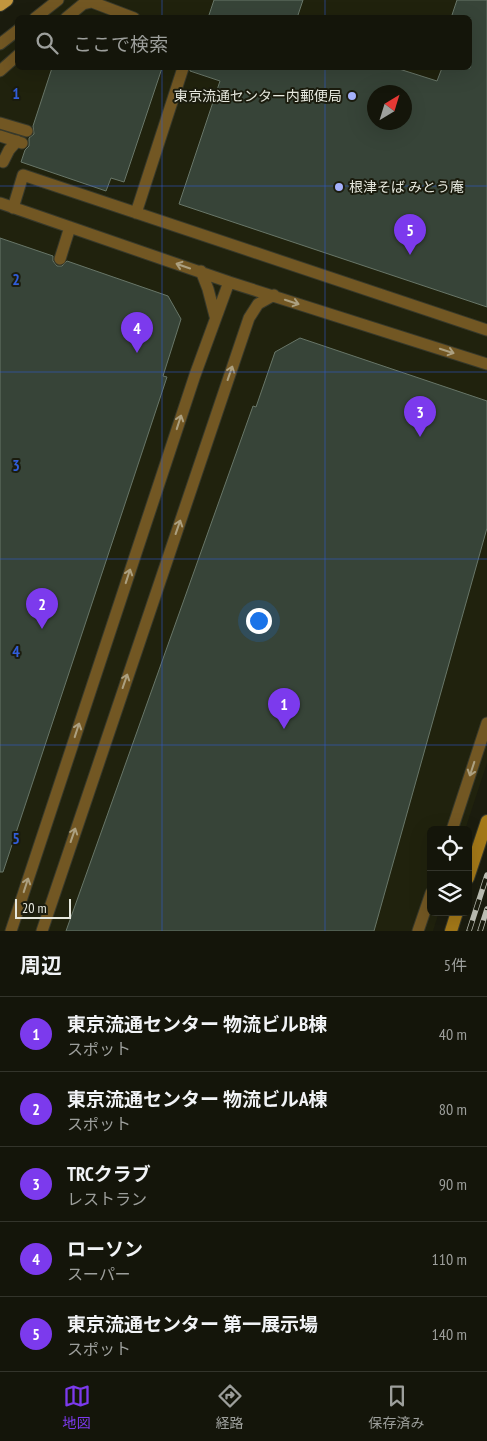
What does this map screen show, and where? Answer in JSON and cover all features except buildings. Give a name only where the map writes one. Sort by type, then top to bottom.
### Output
[{"type":"main road","points":[[0,5],[7,0]]},
{"type":"street","points":[[470,871],[487,821]]},
{"type":"street","points":[[451,931],[456,916]]},
{"type":"lane","points":[[39,15],[58,0]]},
{"type":"lane","points":[[69,15],[83,2],[92,2],[126,15]]},
{"type":"lane","points":[[0,44],[15,32]]},
{"type":"lane","points":[[0,71],[15,58]]},
{"type":"lane","points":[[136,214],[183,70]]},
{"type":"lane","points":[[0,123],[27,131]]},
{"type":"lane","points":[[3,162],[8,150],[9,140]]},
{"type":"lane","points":[[12,208],[23,175],[487,330]]},
{"type":"lane","points":[[0,203],[229,282],[487,364]]},
{"type":"lane","points":[[60,258],[70,227]]},
{"type":"lane","points":[[201,271],[216,316]]},
{"type":"lane","points":[[11,931],[229,282]]},
{"type":"lane","points":[[42,931],[249,318],[258,304],[274,295]]},
{"type":"lane","points":[[453,826],[487,723]]},
{"type":"lane","points":[[418,931],[427,905]]},
{"type":"shaded area","points":[[63,0],[487,0],[487,763],[466,826],[427,826],[427,916],[438,916],[433,931],[0,931],[0,50],[15,39],[15,70],[472,70],[472,15],[44,15]]},
{"type":"railway","points":[[469,931],[487,875]]},
{"type":"railway","points":[[480,931],[487,909]]},
{"type":"place","name":"東京流通センター内郵便局","points":[[352,96]]},
{"type":"place","name":"根津そば みとう庵","points":[[339,187]]},
{"type":"place","name":"東京流通センター 第一展示場","points":[[410,255]]},
{"type":"place","name":"ローソン","points":[[137,353]]},
{"type":"place","name":"TRCクラブ","points":[[420,437]]},
{"type":"place","name":"東京流通センター 物流ビルA棟","points":[[42,629]]},
{"type":"place","name":"東京流通センター 物流ビルB棟","points":[[284,729]]}]
